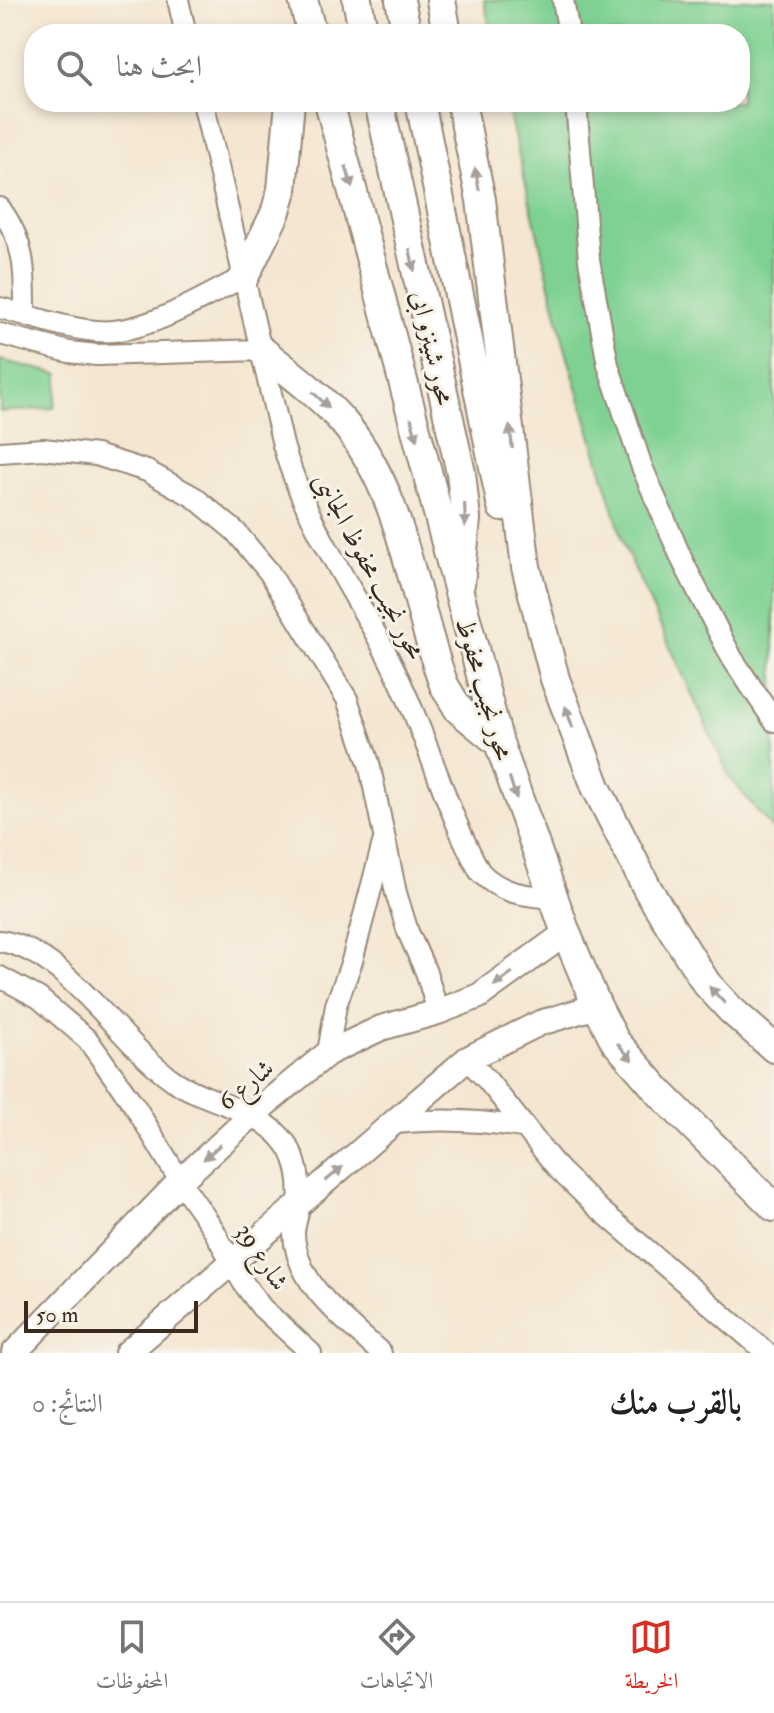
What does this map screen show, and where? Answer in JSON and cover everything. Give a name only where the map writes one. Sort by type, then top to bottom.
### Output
[{"type":"main road","points":[[357,0],[362,24]]},
{"type":"main road","points":[[400,0],[405,24]]},
{"type":"main road","points":[[441,0],[445,24]]},
{"type":"main road","points":[[244,277],[275,214],[282,190],[289,112]]},
{"type":"main road","name":"محور نجيب محفوظ","points":[[332,112],[499,743],[566,933],[615,1041],[774,1207]]},
{"type":"main road","name":"محور شينزو ابى","points":[[381,112],[461,473],[465,545],[458,596]]},
{"type":"main road","name":"محور شينزو ابى","points":[[422,112],[504,513],[526,567]]},
{"type":"main road","points":[[463,112],[481,200],[526,567],[539,623],[565,706],[596,787],[648,890],[706,983],[774,1048]]},
{"type":"main road","points":[[261,350],[328,407],[371,462],[390,503],[444,685],[459,710],[499,743]]},
{"type":"street","points":[[178,0],[184,24]]},
{"type":"street","points":[[563,0],[567,24]]},
{"type":"street","name":"محور نجيب محفوظ الجانبى","points":[[205,112],[283,445],[298,492],[399,678],[480,872],[504,891],[552,898]]},
{"type":"street","points":[[577,112],[589,260],[608,365],[642,467],[683,562],[732,658],[774,721]]},
{"type":"street","points":[[0,208],[14,228],[24,255],[25,314]]},
{"type":"street","points":[[0,308],[75,328],[98,332],[122,330],[142,326],[244,277]]},
{"type":"street","points":[[0,334],[69,352],[97,355],[261,350]]},
{"type":"street","points":[[0,452],[43,449],[96,455],[147,471],[194,497],[235,531],[269,572],[347,699],[369,763],[408,932],[426,972],[438,1012]]},
{"type":"street","points":[[328,1053],[336,1005],[352,961],[385,839]]},
{"type":"street","name":"شارع 6","points":[[14,1353],[180,1181],[251,1116],[328,1053],[381,1028],[438,1012],[479,996],[566,933]]},
{"type":"street","name":"شارع 39","points":[[0,941],[16,943],[57,968],[172,1080],[205,1098],[271,1126],[289,1147],[298,1172],[300,1203],[294,1234],[302,1267],[321,1297],[381,1353]]},
{"type":"street","name":"شارع 39","points":[[0,977],[39,998],[88,1040],[136,1108],[262,1308],[311,1353]]},
{"type":"street","points":[[127,1353],[467,1059],[540,1023],[597,1006]]},
{"type":"street","points":[[467,1059],[558,1169],[598,1208],[767,1353]]},
{"type":"street","points":[[395,1123],[436,1118],[479,1120],[522,1127]]},
{"type":"green space","points":[[484,0],[774,0],[774,831],[730,778],[625,548],[564,344],[508,112],[750,112],[750,24],[489,24]]},
{"type":"green space","points":[[0,360],[59,374],[54,408],[0,412]]}]
